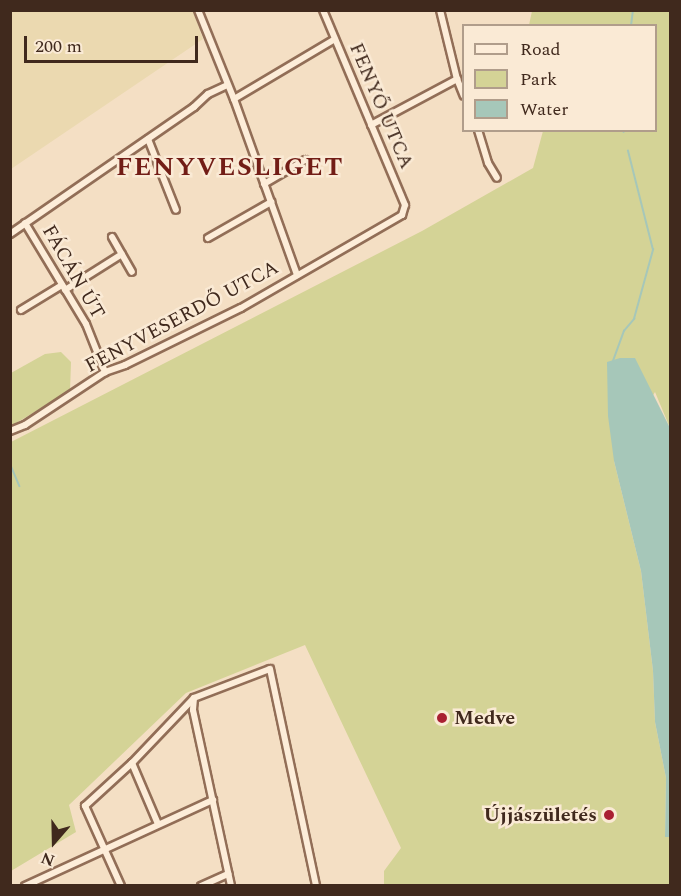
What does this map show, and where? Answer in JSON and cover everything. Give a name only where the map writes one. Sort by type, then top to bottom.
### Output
[{"type":"street","points":[[198,10],[234,99],[297,275]]},
{"type":"street","name":"FENYŐ UTCA","points":[[323,10],[405,205],[402,215]]},
{"type":"street","points":[[440,10],[462,91]]},
{"type":"street","points":[[234,99],[336,39]]},
{"type":"street","points":[[371,125],[457,79]]},
{"type":"street","points":[[10,234],[148,140],[208,94],[227,85]]},
{"type":"street","points":[[479,132],[488,163],[496,178]]},
{"type":"street","points":[[148,140],[176,210]]},
{"type":"street","points":[[264,184],[305,160]]},
{"type":"street","points":[[208,238],[271,202]]},
{"type":"street","name":"FENYVESERDŐ UTCA","points":[[10,431],[25,425],[105,372],[125,365],[241,308],[402,215]]},
{"type":"street","name":"FÁCÁN ÚT","points":[[25,224],[86,324],[105,372]]},
{"type":"street","points":[[112,237],[132,272]]},
{"type":"street","points":[[21,310],[122,254]]},
{"type":"street","points":[[121,885],[85,806],[132,763],[194,698],[270,669],[316,885]]},
{"type":"street","points":[[194,698],[193,710],[231,885]]},
{"type":"street","points":[[132,763],[158,824]]},
{"type":"street","points":[[25,885],[213,800]]},
{"type":"street","points":[[201,885],[228,874]]},
{"type":"shaded area","points":[[11,10],[193,11],[203,39],[11,169]]},
{"type":"green space","points":[[532,11],[670,11],[670,428],[655,392],[614,461],[641,571],[653,671],[655,722],[666,778],[665,837],[670,837],[670,885],[384,885],[384,871],[401,848],[305,645],[186,693],[69,805],[76,832],[11,871],[11,442],[422,231],[533,168],[543,132],[657,132],[657,24],[529,24]]},
{"type":"green space","points":[[61,352],[71,362],[70,391],[11,426],[11,373],[45,354]]},
{"type":"water","points":[[620,358],[635,358],[670,428],[670,837],[665,837],[666,778],[655,722],[653,671],[641,571],[614,461],[608,416],[607,362]]},
{"type":"waterway","points":[[631,24],[633,10]]},
{"type":"waterway","points":[[613,361],[624,331],[634,319],[653,250],[628,151]]},
{"type":"waterway","points":[[10,463],[20,486]]},
{"type":"place","name":"Medve","points":[[442,718]]},
{"type":"place","name":"Újjászületés","points":[[609,815]]},
{"type":"district","name":"FENYVESLIGET","points":[[230,168]]}]
